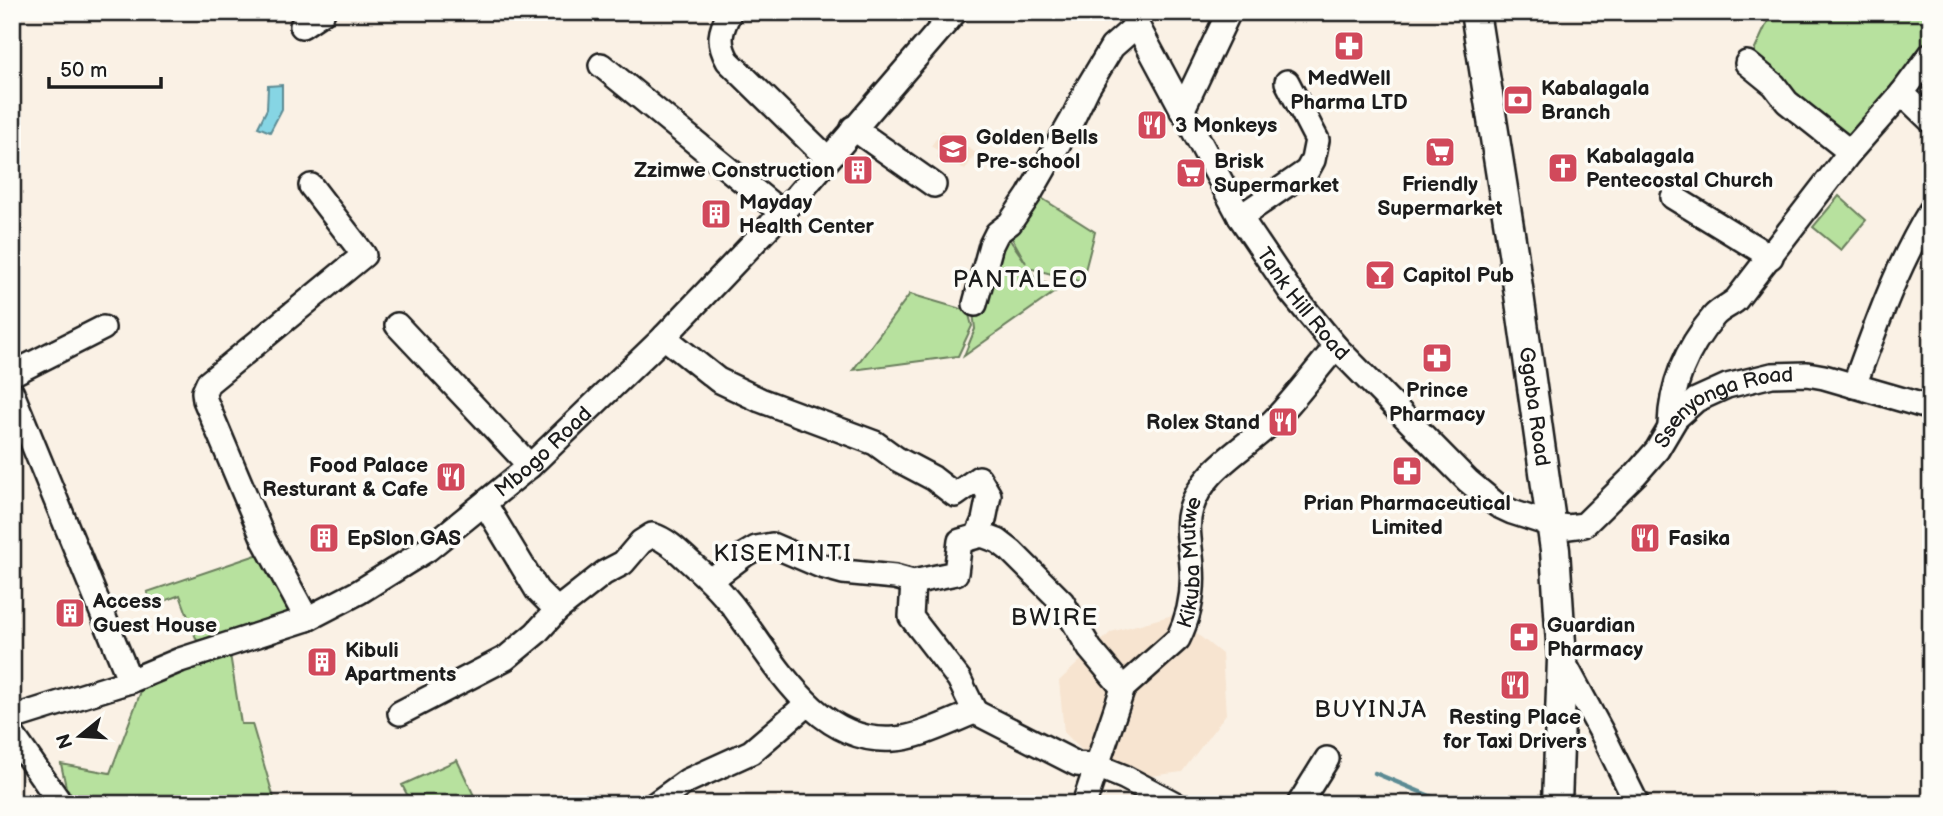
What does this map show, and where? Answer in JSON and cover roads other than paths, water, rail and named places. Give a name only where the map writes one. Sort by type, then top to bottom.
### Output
[{"type":"main road","name":"Ggaba Road","points":[[1475,12],[1552,524],[1562,659],[1557,804]]},
{"type":"street","points":[[302,26],[323,12]]},
{"type":"street","points":[[730,12],[719,35],[728,61],[827,158]]},
{"type":"street","name":"Mbogo Road","points":[[12,718],[130,681],[180,660],[307,619],[359,593],[428,549],[530,466],[664,337],[782,213],[955,12]]},
{"type":"street","points":[[1182,111],[1229,12]]},
{"type":"street","points":[[975,304],[991,245],[997,233],[1010,223],[1029,195],[1088,87],[1112,47],[1134,18]]},
{"type":"street","name":"Tank Hill Road","points":[[1134,18],[1240,217],[1290,291],[1336,347],[1482,495],[1512,512],[1552,524]]},
{"type":"street","points":[[1670,425],[1676,380],[1700,335],[1715,316],[1736,300],[1850,152],[1902,93],[1931,54]]},
{"type":"street","points":[[1747,63],[1774,85],[1787,102],[1850,152]]},
{"type":"street","points":[[601,65],[782,213]]},
{"type":"street","points":[[1240,217],[1307,170],[1313,160],[1317,140],[1287,82]]},
{"type":"street","points":[[1902,93],[1931,121]]},
{"type":"street","points":[[853,128],[934,185]]},
{"type":"street","points":[[307,619],[264,540],[204,392],[208,383],[364,255],[311,186]]},
{"type":"street","points":[[1673,197],[1771,257]]},
{"type":"street","points":[[1854,386],[1907,252],[1931,209]]},
{"type":"street","points":[[397,325],[530,466]]},
{"type":"street","points":[[12,374],[103,328]]},
{"type":"street","points":[[664,337],[706,371],[733,388],[875,443],[897,459],[933,478],[955,495],[979,478],[989,495],[984,520],[977,536]]},
{"type":"street","name":"Kikuba Mutwe","points":[[1084,804],[1123,688],[1178,639],[1184,629],[1191,606],[1192,571],[1188,524],[1197,494],[1214,471],[1271,424],[1336,347]]},
{"type":"street","name":"Ssenyonga Road","points":[[1552,524],[1576,527],[1589,522],[1657,450],[1670,425],[1696,400],[1752,378],[1772,374],[1807,374],[1837,380],[1931,408]]},
{"type":"street","points":[[12,393],[130,681]]},
{"type":"street","points":[[485,504],[537,590],[557,610]]},
{"type":"street","points":[[400,713],[506,658],[521,647],[557,610],[604,573],[623,563],[641,542],[652,535],[664,539],[711,580],[733,606],[765,654],[807,704],[847,730],[877,739],[906,737],[975,712]]},
{"type":"street","points":[[711,580],[756,548],[772,545],[821,566],[843,572],[895,577],[913,582],[956,573],[960,541],[982,535],[998,541],[1045,583],[1062,602],[1090,649],[1123,688]]},
{"type":"street","points":[[913,582],[911,617],[959,679],[975,712],[1077,764],[1097,766],[1124,777],[1175,804]]},
{"type":"street","points":[[1562,659],[1637,804]]},
{"type":"street","points":[[655,804],[687,781],[751,752],[807,704]]},
{"type":"street","points":[[12,734],[61,804]]},
{"type":"street","points":[[1299,804],[1327,759]]},
{"type":"water","points":[[282,85],[282,109],[270,132],[258,127],[267,109],[268,86]]},
{"type":"waterway","points":[[1375,773],[1449,804]]},
{"type":"place","name":"MedWell Pharma LTD","points":[[1349,46]]},
{"type":"place","name":"Kabalagala Branch","points":[[1518,100]]},
{"type":"place","name":"3 Monkeys","points":[[1152,125]]},
{"type":"place","name":"Golden Bells Pre-school","points":[[953,149]]},
{"type":"place","name":"Friendly Supermarket","points":[[1440,152]]},
{"type":"place","name":"Kabalagala Pentecostal Church","points":[[1563,168]]},
{"type":"place","name":"Zzimwe Construction","points":[[858,170]]},
{"type":"place","name":"Brisk Supermarket","points":[[1191,173]]},
{"type":"place","name":"Mayday Health Center","points":[[716,214]]},
{"type":"place","name":"Capitol Pub","points":[[1380,275]]},
{"type":"place","name":"Prince Pharmacy","points":[[1437,358]]},
{"type":"place","name":"Rolex Stand","points":[[1283,422]]},
{"type":"place","name":"Prian Pharmaceutical Limited","points":[[1407,471]]},
{"type":"place","name":"Food Palace Resturant & Cafe","points":[[451,477]]},
{"type":"place","name":"EpSlon GAS","points":[[324,538]]},
{"type":"place","name":"Fasika","points":[[1645,538]]},
{"type":"place","name":"Access Guest House","points":[[70,613]]},
{"type":"place","name":"Guardian Pharmacy","points":[[1524,637]]},
{"type":"place","name":"Kibuli Apartments","points":[[322,662]]},
{"type":"place","name":"Resting Place for Taxi Drivers","points":[[1515,685]]},
{"type":"district","name":"PANTALEO","points":[[1021,279]]},
{"type":"district","name":"KISEMINTI","points":[[783,553]]},
{"type":"district","name":"BWIRE","points":[[1055,617]]},
{"type":"district","name":"BUYINJA","points":[[1371,709]]}]
